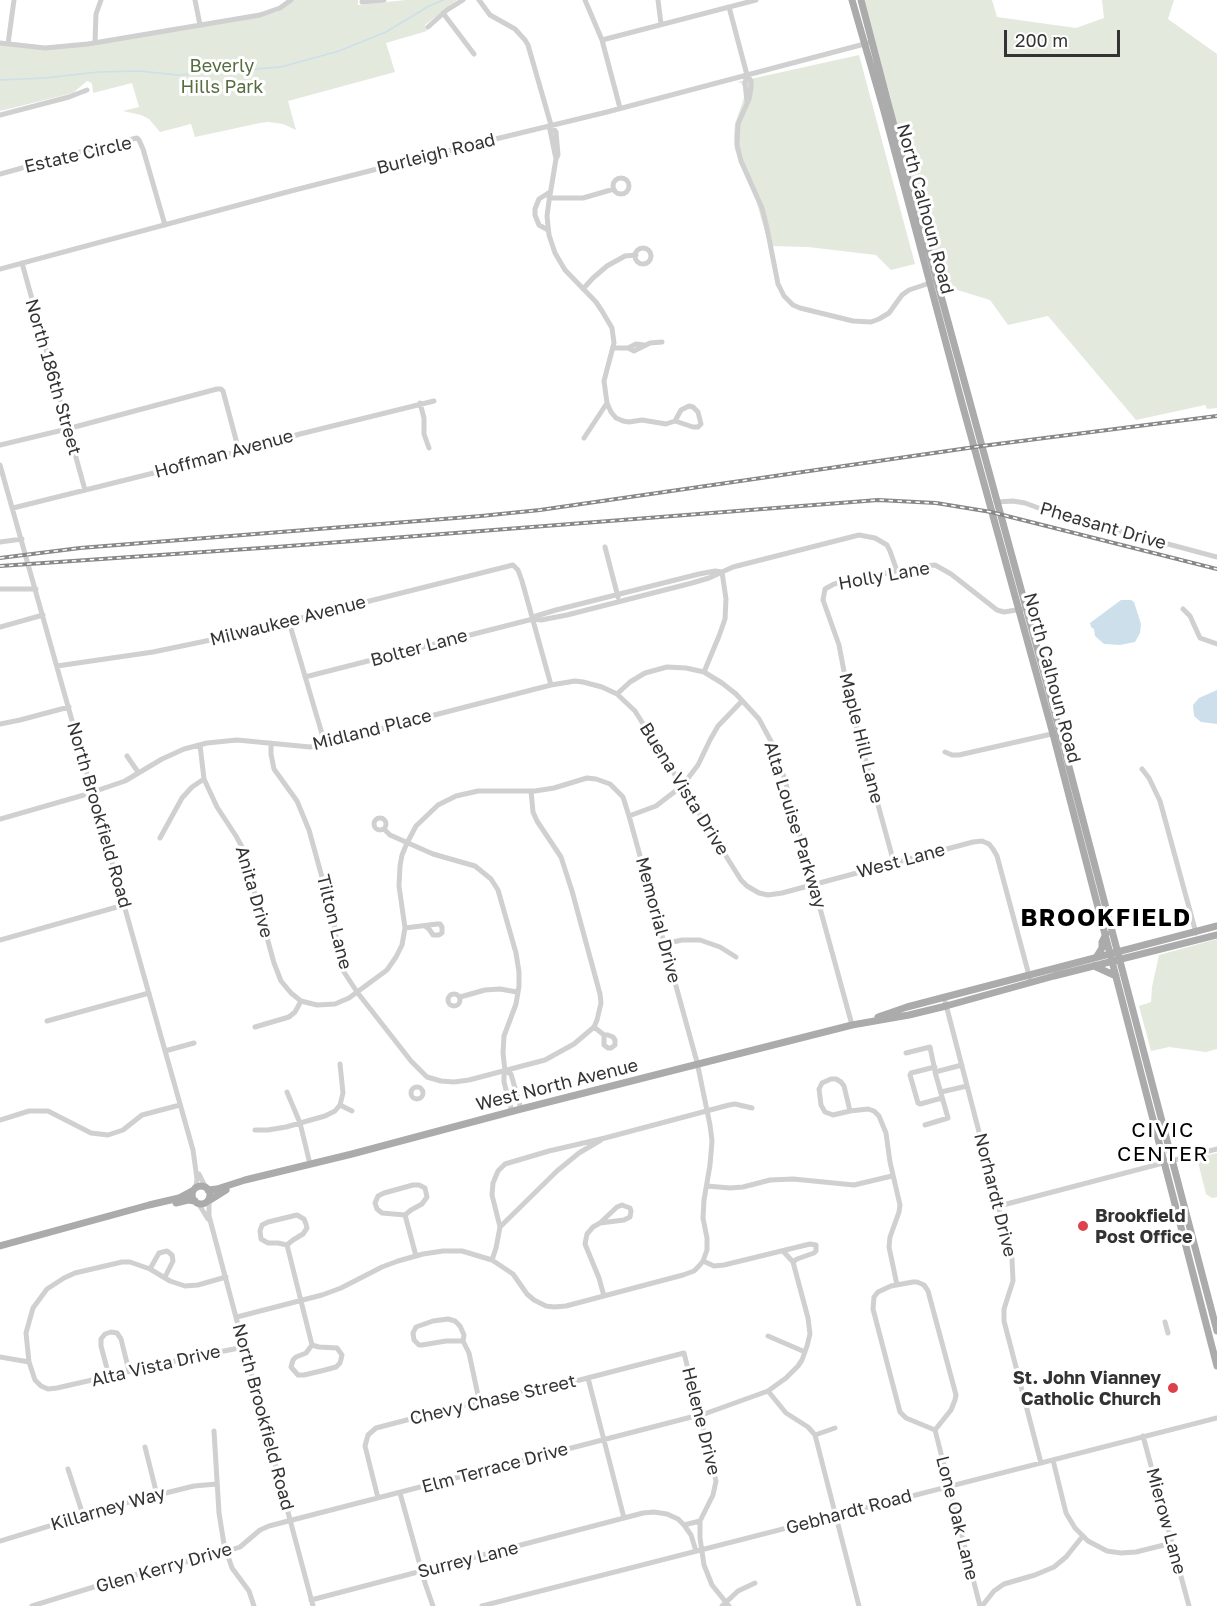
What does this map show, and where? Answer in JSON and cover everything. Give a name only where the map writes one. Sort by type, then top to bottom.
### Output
[{"type":"main road","name":"North Calhoun Road","points":[[852,0],[868,43],[937,281],[993,503]]},
{"type":"main road","name":"North Calhoun Road","points":[[861,0],[868,43],[929,283],[1118,951]]},
{"type":"main road","name":"North Calhoun Road","points":[[1057,733],[1106,934],[1173,1160],[1217,1330]]},
{"type":"main road","name":"West North Avenue","points":[[207,1189],[217,1189],[245,1179],[856,1025],[946,1006],[1094,966],[1114,958],[1118,951],[1217,926]]},
{"type":"main road","points":[[1097,956],[1106,934]]},
{"type":"main road","name":"West North Avenue","points":[[856,1025],[907,1006],[1097,956],[1132,957],[1217,935]]},
{"type":"main road","points":[[1115,938],[1123,943],[1136,946]]},
{"type":"main road","points":[[1094,966],[1120,976],[1132,957]]},
{"type":"main road","points":[[1054,976],[1077,966],[1114,958]]},
{"type":"main road","name":"North Calhoun Road","points":[[1120,976],[1164,1162],[1217,1365]]},
{"type":"main road","name":"West North Avenue","points":[[209,1201],[225,1190],[262,1176]]},
{"type":"main road","points":[[0,1246],[138,1208],[182,1197],[200,1187],[207,1189],[211,1196],[209,1201],[203,1204],[185,1201],[138,1208]]},
{"type":"main road","points":[[193,1190],[193,1197],[197,1202]]},
{"type":"street","points":[[8,44],[14,0]]},
{"type":"street","points":[[95,42],[96,14],[101,0]]},
{"type":"street","points":[[195,0],[200,25]]},
{"type":"street","points":[[0,43],[53,48],[95,42],[267,13],[291,0]]},
{"type":"street","points":[[362,2],[384,0]]},
{"type":"street","points":[[428,27],[443,13],[463,0]]},
{"type":"street","points":[[479,0],[489,15],[515,30],[525,40],[551,125],[555,128],[558,155],[547,216],[548,230],[560,261],[572,279],[596,302],[608,320],[613,335],[613,348],[604,381],[607,404],[616,418],[623,421],[642,420],[666,424],[675,421],[693,427],[701,424],[698,412],[689,406],[681,410],[675,421]]},
{"type":"street","points":[[585,0],[602,40],[620,108]]},
{"type":"street","points":[[658,0],[661,24]]},
{"type":"street","points":[[602,40],[756,0]]},
{"type":"street","points":[[731,5],[747,75],[751,81],[751,94],[738,124],[737,145],[741,161],[762,208],[778,284],[783,296],[793,305],[808,310],[853,321],[871,322],[889,313],[909,290],[937,281]]},
{"type":"street","points":[[443,13],[474,54]]},
{"type":"street","name":"Burleigh Road","points":[[0,269],[299,189],[868,43]]},
{"type":"street","points":[[0,115],[69,98],[87,90]]},
{"type":"street","name":"Estate Circle","points":[[0,174],[46,159],[137,138],[143,149],[165,225]]},
{"type":"street","points":[[550,195],[556,199],[583,198],[614,189]]},
{"type":"street","points":[[548,230],[539,225],[535,209],[539,199],[550,195]]},
{"type":"street","points":[[584,290],[593,278],[607,266],[625,256],[636,255]]},
{"type":"street","name":"North 186th Street","points":[[22,263],[85,490]]},
{"type":"street","points":[[613,348],[628,348],[634,351],[644,345],[662,342]]},
{"type":"street","points":[[0,445],[68,429],[212,389],[221,389],[239,451]]},
{"type":"street","name":"Hoffman Avenue","points":[[13,508],[434,400]]},
{"type":"street","points":[[420,404],[424,418],[424,434],[429,448]]},
{"type":"street","points":[[584,438],[607,404]]},
{"type":"street","name":"North Brookfield Road","points":[[0,465],[193,1150],[197,1183],[193,1190]]},
{"type":"street","name":"Pheasant Drive","points":[[993,503],[1013,501],[1025,503],[1052,513],[1217,557]]},
{"type":"street","name":"Bolter Lane","points":[[532,619],[541,620],[620,601],[709,578],[733,567],[779,554],[859,535],[875,538],[887,545],[897,571]]},
{"type":"street","points":[[0,542],[22,539]]},
{"type":"street","points":[[605,547],[620,601]]},
{"type":"street","name":"Milwaukee Avenue","points":[[57,666],[188,646],[510,565],[516,567],[532,619]]},
{"type":"street","name":"Holly Lane","points":[[828,613],[823,597],[825,589],[831,585],[930,565],[951,574],[997,610],[1004,612],[1022,609]]},
{"type":"street","points":[[704,672],[725,619],[726,599],[722,572]]},
{"type":"street","name":"Bolter Lane","points":[[305,677],[699,574],[722,572]]},
{"type":"street","points":[[0,589],[36,589]]},
{"type":"street","points":[[1183,609],[1190,616],[1200,638],[1217,644]]},
{"type":"street","name":"Maple Hill Lane","points":[[828,613],[839,645],[850,703],[894,863]]},
{"type":"street","points":[[0,627],[43,615]]},
{"type":"street","points":[[532,619],[551,685]]},
{"type":"street","points":[[289,622],[325,744]]},
{"type":"street","name":"Alta Louise Parkway","points":[[617,694],[640,675],[659,668],[680,667],[704,672],[729,689],[759,719],[773,745],[856,1025]]},
{"type":"street","name":"Buena Vista Drive","points":[[551,685],[575,681],[603,687],[617,694],[630,705],[640,717],[736,873],[747,886],[768,895],[814,885]]},
{"type":"street","name":"Midland Place","points":[[0,819],[125,781],[177,752],[200,745],[237,740],[306,747],[325,744],[551,685]]},
{"type":"street","points":[[629,816],[656,806],[682,786],[698,765],[718,726],[742,701]]},
{"type":"street","points":[[0,724],[69,707]]},
{"type":"street","points":[[945,752],[959,755],[1057,733]]},
{"type":"street","name":"Tilton Lane","points":[[271,743],[270,754],[274,768],[297,801],[309,830],[335,924],[340,960],[347,977],[411,1061],[427,1077]]},
{"type":"street","name":"Anita Drive","points":[[200,745],[204,779],[217,807],[242,847],[277,973],[285,988],[301,1001]]},
{"type":"street","points":[[127,756],[138,772]]},
{"type":"street","points":[[1142,770],[1149,778],[1160,801],[1198,940]]},
{"type":"street","name":"Memorial Drive","points":[[531,791],[554,788],[587,778],[596,779],[607,782],[620,792],[625,802],[697,1065],[707,1110],[712,1141],[703,1213],[707,1246],[703,1261]]},
{"type":"street","points":[[160,838],[182,798],[204,779]]},
{"type":"street","points":[[255,1027],[292,1014],[301,1001],[326,1005],[341,1002],[392,964],[402,945],[405,928],[399,875],[402,855],[412,833],[422,819],[446,800],[462,794],[478,791],[531,791],[537,821],[557,850],[565,867],[599,988],[601,1003],[594,1027],[574,1044],[552,1057],[460,1082],[441,1081],[427,1077],[421,1088]]},
{"type":"street","points":[[384,829],[390,835],[407,843],[482,869],[491,879],[500,898],[518,963],[519,980],[516,1004],[504,1040],[503,1053],[506,1071],[504,1082],[512,1112]]},
{"type":"street","name":"West Lane","points":[[814,885],[973,842],[989,843],[996,856],[1028,974]]},
{"type":"street","points":[[0,940],[124,905]]},
{"type":"street","points":[[405,928],[425,926]]},
{"type":"street","points":[[664,944],[682,940],[700,940],[720,947],[736,957]]},
{"type":"street","points":[[1028,974],[1031,983]]},
{"type":"street","points":[[460,997],[485,990],[500,989],[517,992]]},
{"type":"street","points":[[47,1021],[149,993]]},
{"type":"street","name":"Norhardt Drive","points":[[944,997],[1012,1259],[1013,1281],[1004,1309],[1004,1321],[1041,1463]]},
{"type":"street","points":[[594,1027],[604,1035]]},
{"type":"street","points":[[165,1051],[194,1043]]},
{"type":"street","points":[[906,1053],[930,1047],[945,1102],[948,1119],[924,1125]]},
{"type":"street","points":[[255,1130],[268,1130],[330,1114],[340,1105],[343,1093],[340,1064]]},
{"type":"street","points":[[962,1065],[910,1075],[920,1104],[967,1086]]},
{"type":"street","points":[[506,1071],[511,1074],[521,1109]]},
{"type":"street","points":[[850,1111],[846,1092],[841,1082],[831,1079],[822,1083],[819,1093],[825,1112],[833,1115],[868,1109],[879,1116],[886,1133],[892,1176],[900,1205],[889,1247],[897,1285]]},
{"type":"street","points":[[287,1092],[300,1123],[310,1164]]},
{"type":"street","points":[[492,1260],[500,1227],[492,1189],[495,1176],[501,1167],[517,1159],[707,1110],[735,1104],[752,1108]]},
{"type":"street","points":[[0,1120],[35,1110],[48,1111],[91,1133],[108,1135],[123,1130],[142,1115],[180,1105]]},
{"type":"street","points":[[340,1105],[352,1111]]},
{"type":"street","points":[[500,1227],[557,1171],[579,1153],[605,1138]]},
{"type":"street","points":[[999,1206],[1217,1149]]},
{"type":"street","name":"North Brookfield Road","points":[[195,1165],[207,1189]]},
{"type":"street","points":[[707,1186],[737,1188],[770,1180],[793,1179],[854,1185],[892,1176]]},
{"type":"street","points":[[413,1185],[423,1187],[427,1194],[426,1200],[405,1215],[382,1213],[376,1206],[378,1196],[413,1185]]},
{"type":"street","name":"North Brookfield Road","points":[[209,1201],[208,1211],[312,1603]]},
{"type":"street","name":"North Brookfield Road","points":[[197,1202],[213,1229]]},
{"type":"street","points":[[600,1223],[627,1219],[631,1214],[630,1208],[620,1205],[587,1234],[585,1244],[604,1296]]},
{"type":"street","points":[[297,1215],[304,1219],[305,1232],[287,1245],[268,1243],[261,1239],[262,1225],[297,1215]]},
{"type":"street","points":[[405,1215],[416,1256]]},
{"type":"street","points":[[237,1317],[341,1288],[382,1267],[437,1251],[470,1252],[492,1260],[513,1274],[534,1300],[546,1306],[559,1307],[683,1275],[694,1271],[703,1261],[714,1266],[724,1265],[810,1244],[816,1245],[814,1253],[796,1258],[792,1262]]},
{"type":"street","points":[[287,1245],[312,1345]]},
{"type":"street","points":[[150,1269],[159,1253],[167,1251],[172,1255],[173,1261],[165,1277]]},
{"type":"street","points":[[783,1251],[792,1262],[810,1329],[802,1360],[794,1370],[768,1391],[786,1413],[808,1427],[815,1436],[859,1606]]},
{"type":"street","points":[[0,1357],[29,1362],[26,1339],[28,1321],[33,1308],[39,1298],[54,1283],[75,1273],[130,1262],[150,1269],[176,1283],[188,1286],[226,1277]]},
{"type":"street","points":[[917,1282],[924,1285],[928,1291],[951,1373],[956,1400],[935,1430],[906,1418],[900,1412],[897,1403],[873,1304],[878,1292],[897,1285],[917,1282]]},
{"type":"street","points":[[463,1341],[422,1345],[416,1343],[413,1333],[420,1325],[448,1319],[460,1326],[464,1335],[463,1341],[469,1353],[479,1400]]},
{"type":"street","points":[[1166,1322],[1168,1333]]},
{"type":"street","points":[[109,1376],[101,1339],[105,1334],[111,1332],[117,1333],[122,1339],[129,1371]]},
{"type":"street","points":[[768,1336],[805,1352]]},
{"type":"street","points":[[312,1345],[337,1348],[342,1355],[342,1361],[336,1367],[298,1375],[291,1367],[293,1360],[306,1353],[312,1345]]},
{"type":"street","name":"Alta Vista Drive","points":[[29,1362],[35,1380],[48,1389],[244,1347]]},
{"type":"street","name":"Chevy Chase Street","points":[[378,1498],[365,1450],[366,1440],[371,1432],[380,1426],[479,1400],[549,1388],[684,1353]]},
{"type":"street","name":"Helene Drive","points":[[684,1353],[716,1481],[713,1496],[700,1521]]},
{"type":"street","points":[[588,1378],[624,1518]]},
{"type":"street","name":"Elm Terrace Drive","points":[[290,1521],[700,1415],[768,1391]]},
{"type":"street","name":"Gebhardt Road","points":[[482,1606],[1217,1418]]},
{"type":"street","points":[[815,1436],[835,1428]]},
{"type":"street","name":"Lone Oak Lane","points":[[935,1430],[981,1606]]},
{"type":"street","points":[[214,1431],[219,1513],[226,1552],[232,1568],[249,1591],[254,1606]]},
{"type":"street","name":"Mierow Lane","points":[[1143,1436],[1189,1606]]},
{"type":"street","points":[[145,1447],[157,1495]]},
{"type":"street","points":[[1053,1460],[1066,1513],[1082,1537],[1101,1548],[1121,1553],[1136,1552],[1172,1543]]},
{"type":"street","points":[[68,1469],[83,1515]]},
{"type":"street","name":"Killarney Way","points":[[0,1541],[157,1495],[194,1486],[217,1484]]},
{"type":"street","points":[[400,1493],[421,1572],[433,1606]]},
{"type":"street","name":"Surrey Lane","points":[[312,1603],[644,1513],[660,1512],[684,1524]]},
{"type":"street","name":"Glen Kerry Drive","points":[[32,1606],[132,1576],[226,1552],[240,1547],[264,1528],[290,1521]]},
{"type":"street","points":[[699,1550],[700,1521],[684,1524],[699,1550],[709,1580],[725,1605],[738,1591],[755,1582]]},
{"type":"street","points":[[981,1606],[994,1591],[1004,1584],[1054,1567],[1066,1557],[1082,1537]]},
{"type":"green space","name":"Beverly Hills Park","points":[[294,0],[358,0],[358,5],[406,0],[457,0],[425,25],[427,31],[386,43],[395,72],[288,101],[296,130],[283,124],[268,122],[195,137],[191,124],[160,132],[149,119],[123,111],[139,107],[132,83],[93,93],[92,84],[87,81],[73,93],[0,111],[0,45],[49,50],[261,16],[277,12]]},
{"type":"green space","points":[[864,0],[992,0],[997,17],[1076,28],[1104,18],[1102,0],[1174,0],[1168,19],[1217,54],[1217,408],[1207,409],[1205,405],[1136,420],[1048,316],[1008,325],[990,300],[941,285]]},
{"type":"green space","points":[[859,55],[915,264],[891,270],[876,255],[808,247],[769,246],[756,200],[735,150],[735,124],[745,95],[743,86],[737,82]]},
{"type":"green space","points":[[1217,939],[1217,1049],[1206,1052],[1169,1047],[1151,1051],[1139,1006],[1151,1002],[1159,955]]},
{"type":"green space","points":[[1217,1153],[1217,1197],[1212,1198],[1206,1194],[1198,1162],[1201,1157]]},
{"type":"water","points":[[1121,600],[1134,602],[1141,624],[1140,633],[1135,642],[1120,645],[1104,644],[1095,636],[1090,623]]},
{"type":"water","points":[[1217,690],[1217,724],[1201,722],[1194,716],[1193,705],[1199,698]]},
{"type":"waterway","points":[[0,80],[98,72],[139,71],[178,75],[281,67],[339,51],[386,32],[443,0]]},
{"type":"railway","points":[[0,558],[80,548],[540,510],[982,446],[1217,416]]},
{"type":"railway","points":[[0,566],[878,500],[936,503],[991,512],[1217,569]]},
{"type":"place","name":"Brookfield Post Office","points":[[1083,1226]]},
{"type":"place","name":"St. John Vianney Catholic Church","points":[[1173,1388]]},
{"type":"district","name":"BROOKFIELD","points":[[1106,918]]},
{"type":"district","name":"CIVIC CENTER","points":[[1163,1142]]}]
